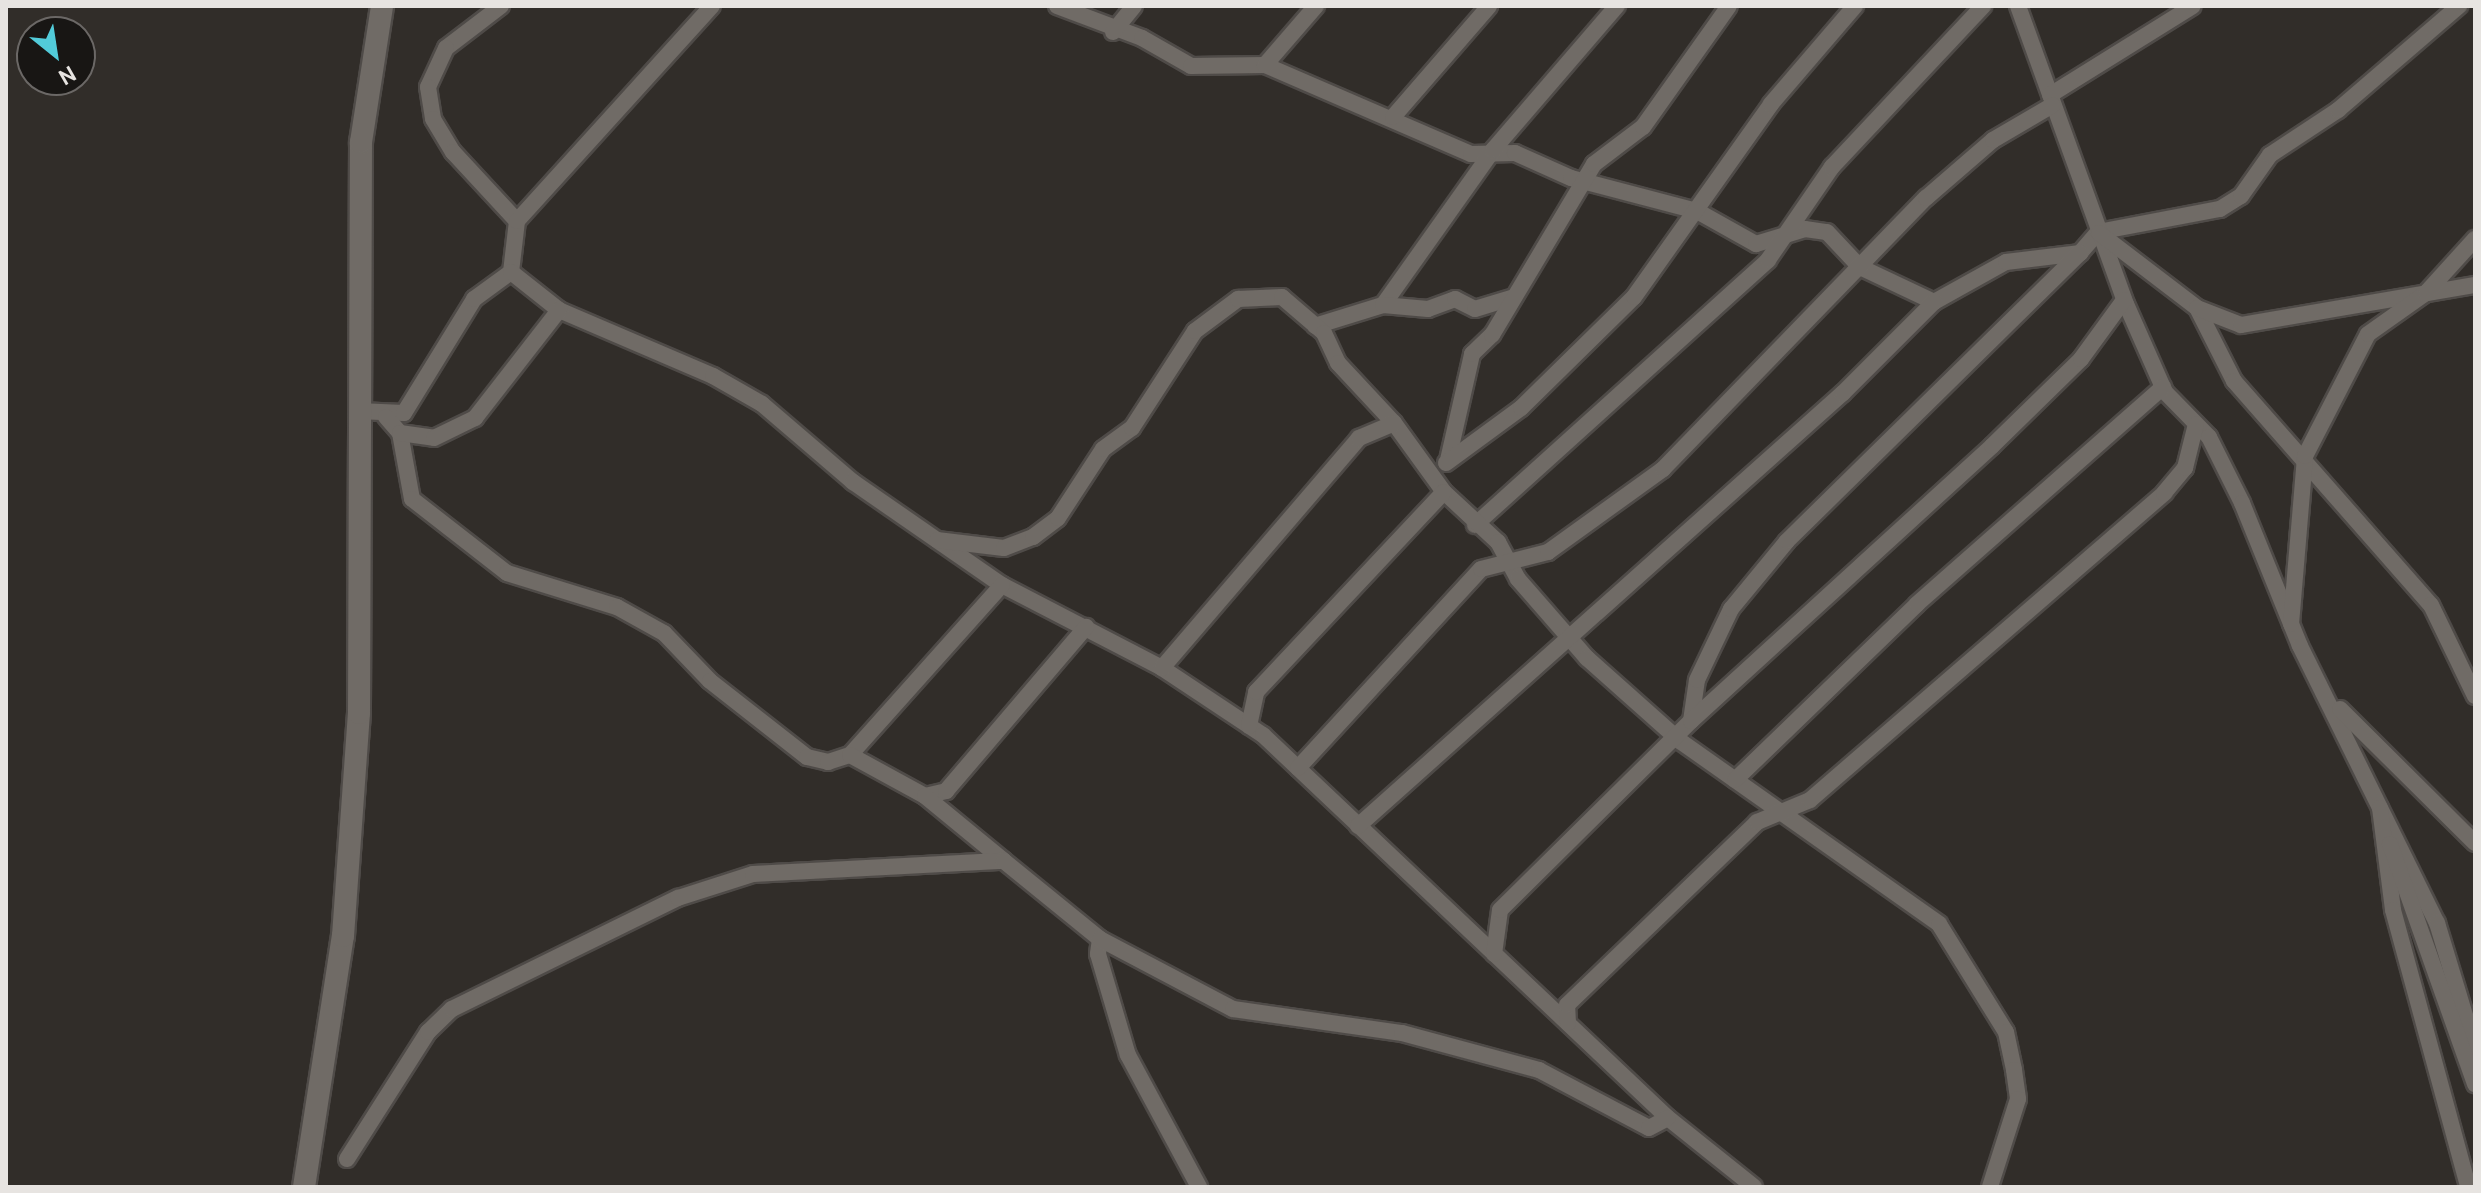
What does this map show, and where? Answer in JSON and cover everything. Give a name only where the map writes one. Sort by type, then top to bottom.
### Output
[{"type":"street","points":[[304,1187],[343,936],[357,745],[361,142],[382,6]]},
{"type":"street","points":[[501,6],[446,48],[428,87],[433,119],[453,152],[517,221]]},
{"type":"street","points":[[358,411],[386,417],[404,413],[474,299],[511,272],[517,221],[712,6]]},
{"type":"street","points":[[1057,6],[1113,32],[1142,38],[1191,66],[1265,65],[1393,117],[1471,154],[1493,150],[1697,211],[1756,244],[1805,229],[1827,232],[1860,267],[1934,302]]},
{"type":"street","points":[[1113,32],[1134,6]]},
{"type":"street","points":[[1265,65],[1316,6]]},
{"type":"street","points":[[1393,117],[1489,6]]},
{"type":"street","points":[[1383,305],[1493,150],[1617,6]]},
{"type":"street","points":[[1249,726],[1256,692],[1440,486],[1462,422],[1472,354],[1603,154],[1643,127],[1729,6]]},
{"type":"street","points":[[1446,463],[1521,408],[1634,297],[1771,104],[1855,6]]},
{"type":"street","points":[[1475,525],[1695,332],[1768,260],[1777,239],[1832,167],[1983,6]]},
{"type":"street","points":[[1298,768],[1481,569],[1548,552],[1592,525],[1663,469],[1860,267],[1993,140],[2193,6]]},
{"type":"street","points":[[1691,721],[1697,680],[1731,609],[1777,553],[2098,232],[2220,209],[2241,196],[2270,155],[2338,110],[2459,6]]},
{"type":"street","points":[[2025,9],[2052,100],[2124,300],[2163,387],[2196,424],[2242,503],[2291,626],[2378,793],[2437,923],[2475,1048]]},
{"type":"street","points":[[2098,232],[2197,308],[2241,325],[2475,285]]},
{"type":"street","points":[[2291,626],[2305,456],[2368,334],[2426,293],[2475,239]]},
{"type":"street","points":[[1358,826],[1567,634],[1843,393],[1934,302],[2006,262],[2080,253]]},
{"type":"street","points":[[511,272],[559,310],[762,404],[795,437],[1002,585],[1162,668],[1249,726],[1298,768],[1668,1118],[1754,1187]]},
{"type":"street","points":[[935,539],[1004,548],[1033,537],[1058,518],[1103,449],[1132,428],[1195,331],[1238,299],[1272,293],[1315,326],[1338,363],[1394,423],[1440,486],[1567,634],[1680,741],[1939,924],[1989,1000],[2006,1032],[2018,1099],[1990,1187]]},
{"type":"street","points":[[1315,326],[1383,305],[1428,309],[1455,299],[1475,309],[1511,298]]},
{"type":"street","points":[[1494,954],[1500,910],[1680,741],[1691,721],[1992,446],[2081,359],[2124,300]]},
{"type":"street","points":[[2197,308],[2234,381],[2305,456],[2431,605],[2475,696]]},
{"type":"street","points":[[400,433],[434,438],[475,418],[559,310]]},
{"type":"street","points":[[1735,780],[1917,604],[2163,387]]},
{"type":"street","points":[[386,417],[400,433],[412,499],[507,573],[617,607],[664,633],[710,681],[807,757],[828,762],[850,755],[1002,585]]},
{"type":"street","points":[[1162,668],[1359,438],[1394,423]]},
{"type":"street","points":[[1568,1023],[1567,1005],[1589,981],[1757,822],[1777,811],[1810,800],[2164,493],[2185,468],[2196,424]]},
{"type":"street","points":[[925,796],[967,774],[1086,627]]},
{"type":"street","points":[[2328,697],[2475,843]]},
{"type":"street","points":[[850,755],[925,796],[1100,939],[1233,1009],[1402,1033],[1539,1070],[1649,1128],[1668,1118]]},
{"type":"street","points":[[2378,793],[2393,910],[2468,1187]]},
{"type":"street","points":[[2382,820],[2475,1084]]},
{"type":"street","points":[[347,1159],[428,1032],[452,1009],[678,898],[753,874],[1004,861]]},
{"type":"street","points":[[1100,939],[1098,954],[1128,1055],[1199,1187]]}]
